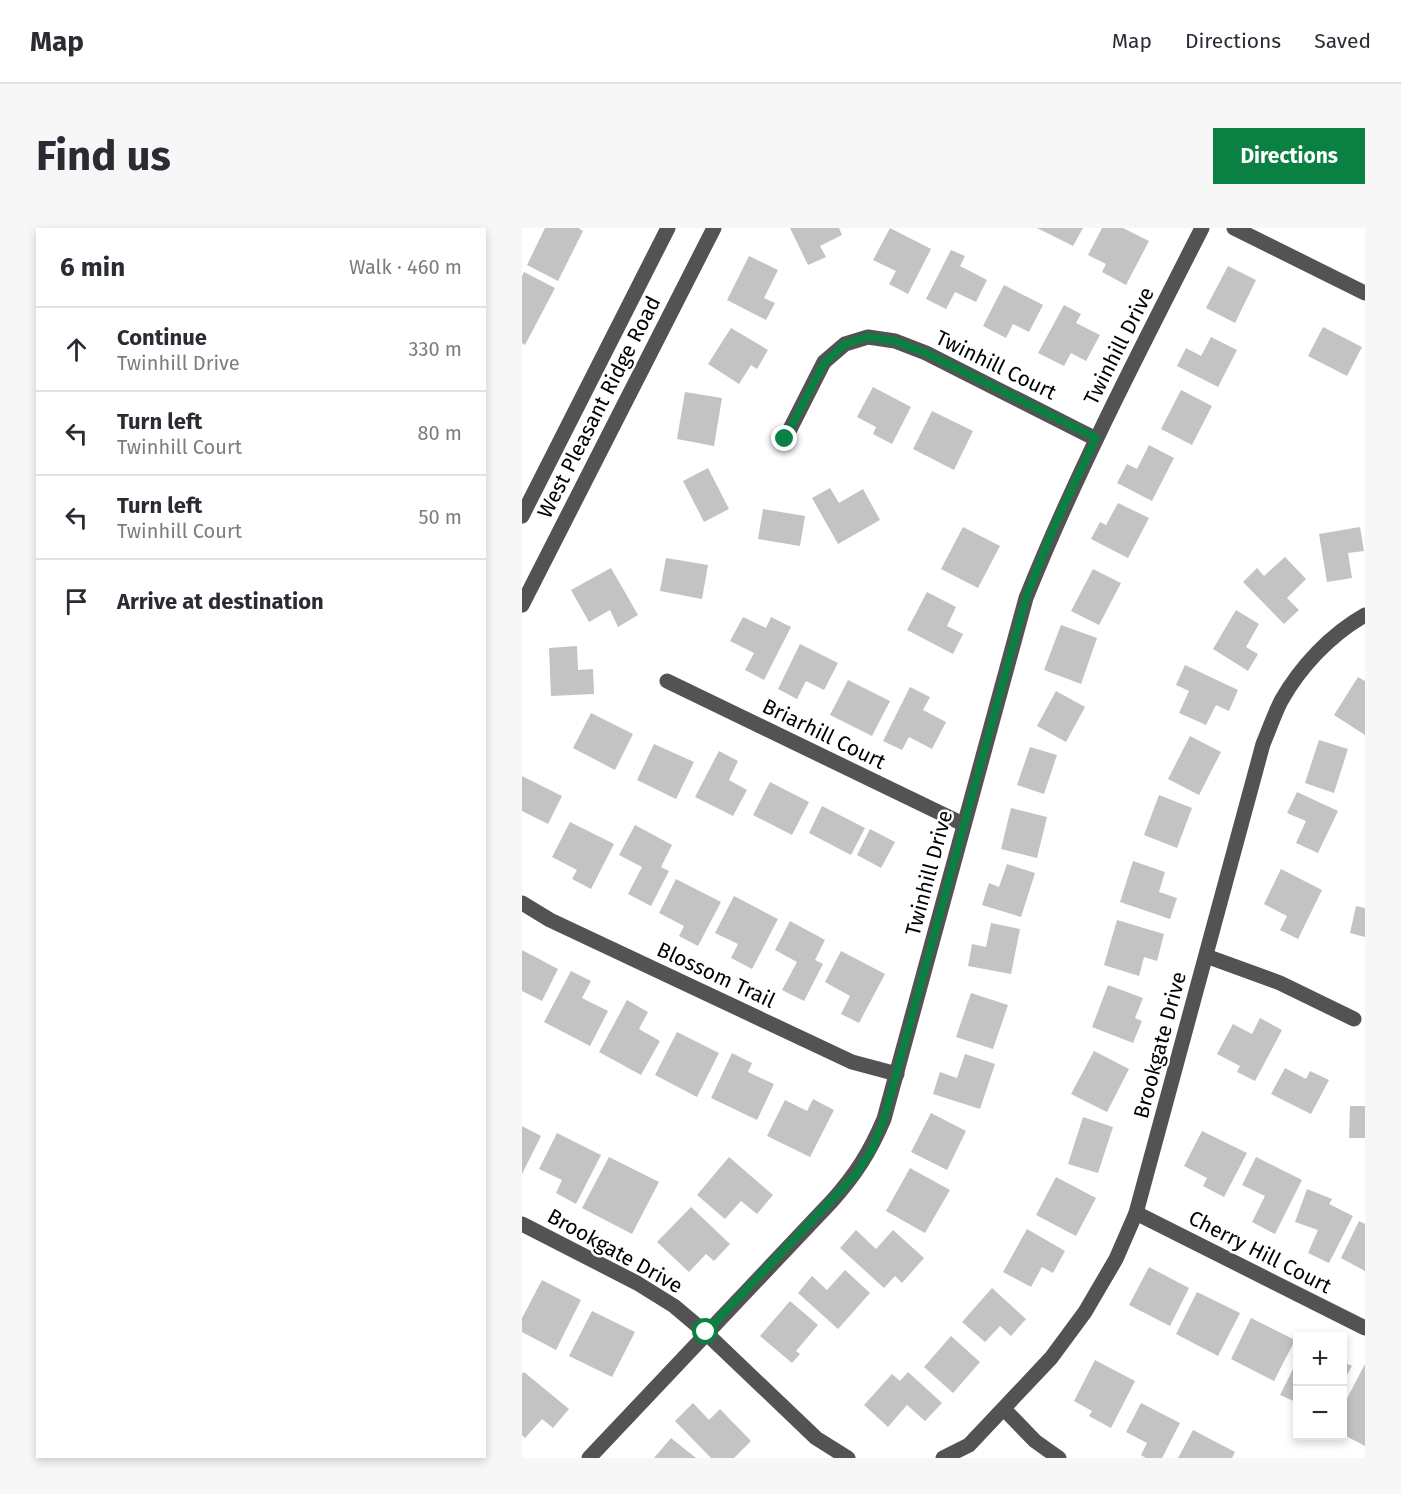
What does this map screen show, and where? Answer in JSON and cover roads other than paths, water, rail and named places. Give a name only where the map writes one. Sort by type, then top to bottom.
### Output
[{"type":"street","name":"West Pleasant Ridge Road","points":[[522,516],[668,228]]},
{"type":"street","name":"West Pleasant Ridge Road","points":[[522,605],[714,228]]},
{"type":"street","name":"Twinhill Drive","points":[[590,1458],[856,1174],[872,1149],[884,1119],[897,1074],[1026,598],[1054,527],[1096,438],[1202,228]]},
{"type":"street","points":[[1234,228],[1365,293]]},
{"type":"street","name":"Twinhill Court","points":[[785,439],[824,363],[845,344],[868,337],[895,341],[926,353],[1096,438]]},
{"type":"street","name":"Brookgate Drive","points":[[943,1458],[969,1445],[1051,1358],[1085,1312],[1116,1259],[1136,1213],[1263,744],[1281,701],[1311,659],[1347,625],[1365,615]]},
{"type":"street","name":"Briarhill Court","points":[[668,681],[963,824]]},
{"type":"street","name":"Blossom Trail","points":[[522,903],[550,920],[852,1062],[897,1074]]},
{"type":"street","points":[[1206,956],[1280,983],[1354,1019]]},
{"type":"street","name":"Cherry Hill Court","points":[[1136,1213],[1365,1328]]},
{"type":"street","name":"Brookgate Drive","points":[[522,1224],[637,1283],[674,1306],[706,1332],[816,1438],[848,1458]]},
{"type":"street","points":[[1004,1409],[1035,1442],[1059,1458]]}]
